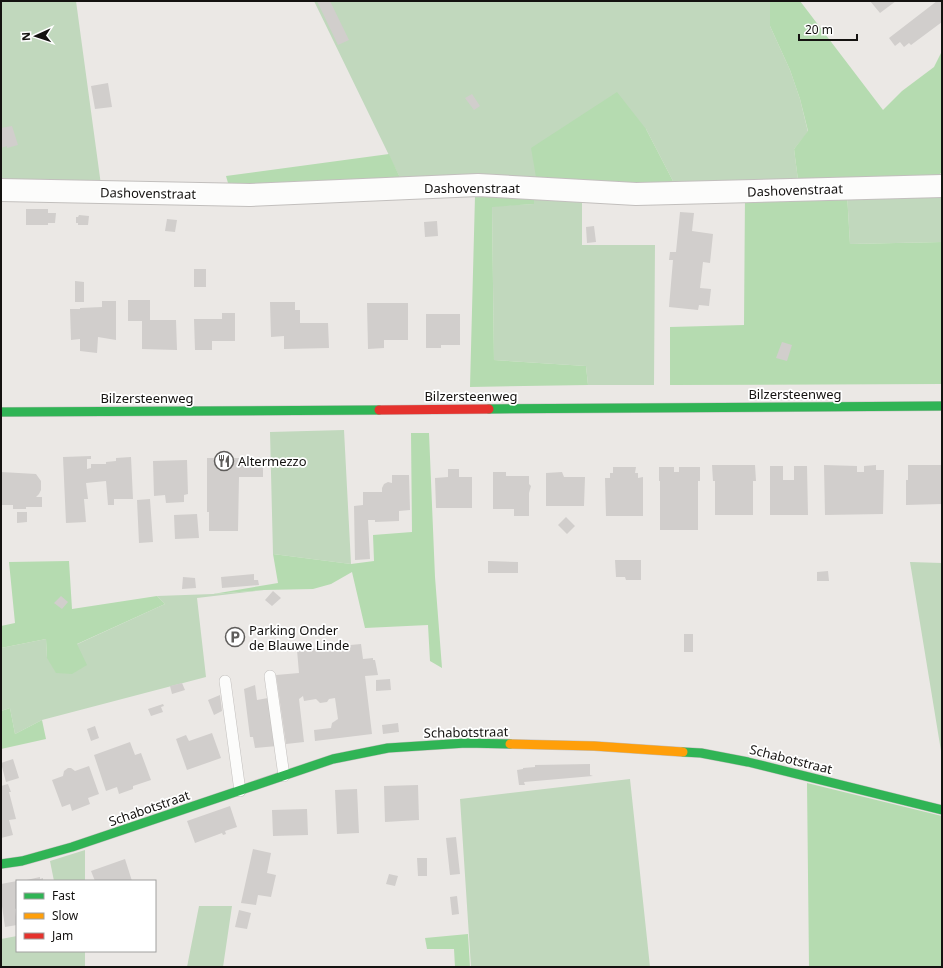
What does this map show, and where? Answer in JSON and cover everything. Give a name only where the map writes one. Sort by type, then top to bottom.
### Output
[{"type":"street","name":"Dashovenstraat","points":[[1,190],[250,195],[478,185],[636,194],[942,186]]},
{"type":"street","name":"Bilzersteenweg","points":[[1,412],[942,406]]},
{"type":"street","name":"Schabotstraat","points":[[1,864],[22,861],[72,847],[333,759],[388,748],[466,743],[594,746],[701,753],[748,762],[942,810]]},
{"type":"lane","points":[[270,676],[284,776]]},
{"type":"lane","points":[[225,681],[240,790]]},
{"type":"green space","points":[[1,1],[76,1],[101,185],[1,187]]},
{"type":"green space","points":[[314,1],[770,1],[770,26],[790,70],[800,99],[808,132],[794,149],[798,180],[674,183],[646,129],[537,183],[403,184]]},
{"type":"green space","points":[[770,1],[800,1],[883,110],[902,91],[934,67],[942,51],[942,172],[938,176],[798,180],[794,149],[808,131],[800,99],[790,70],[770,26]]},
{"type":"green space","points":[[617,92],[646,129],[674,183],[537,183],[531,148]]},
{"type":"green space","points":[[389,154],[403,184],[230,190],[226,176]]},
{"type":"green space","points":[[942,192],[942,242],[850,244],[847,193]]},
{"type":"green space","points":[[847,193],[850,244],[942,242],[942,384],[670,385],[670,327],[744,325],[745,195]]},
{"type":"green space","points":[[534,194],[582,194],[582,245],[655,245],[654,385],[588,385],[586,366],[494,360],[492,206],[534,204]]},
{"type":"green space","points":[[534,194],[534,204],[492,207],[494,360],[586,366],[588,385],[470,387],[475,196]]},
{"type":"green space","points":[[344,430],[351,564],[273,554],[270,432]]},
{"type":"green space","points":[[411,433],[429,433],[435,577],[442,668],[430,661],[428,625],[365,628],[352,572],[331,584],[313,589],[264,590],[213,594],[278,583],[273,554],[351,564],[374,561],[373,535],[412,532]]},
{"type":"green space","points":[[69,561],[72,609],[157,596],[165,604],[77,644],[87,665],[72,674],[56,673],[47,658],[46,639],[1,648],[1,626],[15,623],[9,562]]},
{"type":"green space","points":[[910,562],[942,563],[942,757]]},
{"type":"green space","points":[[264,590],[197,598],[206,677],[42,720],[15,734],[10,708],[1,711],[1,648],[46,639],[47,658],[165,604],[157,596]]},
{"type":"green space","points":[[10,708],[15,734],[42,720],[46,739],[1,749],[1,711]]},
{"type":"green space","points":[[630,779],[650,967],[471,967],[460,799]]},
{"type":"green space","points":[[807,783],[942,816],[942,967],[809,967]]},
{"type":"green space","points":[[85,850],[85,880],[54,880],[50,861]]},
{"type":"green space","points":[[199,906],[232,906],[223,967],[187,967]]},
{"type":"green space","points":[[468,934],[470,967],[455,967],[454,949],[427,949],[425,938]]},
{"type":"green space","points":[[16,936],[16,952],[85,952],[85,967],[1,967],[1,939]]},
{"type":"building","points":[[317,1],[330,1],[349,40],[338,45]]},
{"type":"building","points":[[870,1],[896,1],[880,13]]},
{"type":"building","points":[[937,1],[942,1],[942,22],[911,45],[909,43],[904,47],[900,42],[895,46],[889,38]]},
{"type":"building","points":[[108,83],[112,107],[95,109],[91,86]]},
{"type":"building","points":[[472,94],[480,106],[474,110],[465,98]]},
{"type":"building","points":[[12,126],[18,145],[1,148],[1,128]]},
{"type":"building","points":[[26,209],[48,209],[48,213],[56,213],[55,223],[48,223],[48,225],[26,225]]},
{"type":"building","points":[[680,212],[694,213],[692,231],[713,234],[710,263],[703,262],[700,288],[711,289],[709,306],[699,305],[698,310],[669,307],[673,260],[669,260],[670,252],[676,252]]},
{"type":"building","points":[[79,215],[89,216],[88,225],[78,225],[78,223],[76,223],[76,217]]},
{"type":"building","points":[[167,219],[177,220],[175,232],[165,231]]},
{"type":"building","points":[[437,221],[438,236],[425,237],[424,222]]},
{"type":"building","points":[[594,226],[596,242],[587,243],[586,227]]},
{"type":"building","points":[[194,269],[206,269],[206,287],[194,287]]},
{"type":"building","points":[[75,281],[84,282],[84,302],[75,302]]},
{"type":"building","points":[[128,300],[150,300],[150,320],[176,320],[177,350],[142,349],[142,321],[128,321]]},
{"type":"building","points":[[102,301],[116,301],[116,340],[98,337],[97,353],[80,351],[80,339],[71,340],[70,309],[102,307]]},
{"type":"building","points":[[270,302],[295,302],[295,310],[300,310],[300,323],[328,323],[329,348],[284,349],[284,336],[271,337]]},
{"type":"building","points":[[367,303],[408,303],[408,340],[384,340],[384,348],[368,349]]},
{"type":"building","points":[[222,313],[235,313],[235,341],[212,341],[212,350],[195,350],[194,319],[222,319]]},
{"type":"building","points":[[426,314],[460,314],[460,345],[441,345],[441,348],[426,348]]},
{"type":"building","points":[[782,342],[792,345],[787,361],[776,358]]},
{"type":"building","points":[[91,456],[91,459],[87,459],[87,469],[91,468],[91,464],[106,464],[106,462],[116,461],[116,458],[131,457],[133,499],[114,499],[114,505],[108,505],[106,481],[86,483],[88,499],[84,499],[86,522],[66,523],[63,457]]},
{"type":"building","points":[[207,458],[263,458],[263,477],[239,477],[238,531],[209,531],[209,512],[207,512]]},
{"type":"building","points":[[187,460],[188,494],[184,495],[184,502],[166,503],[165,495],[154,496],[153,461]]},
{"type":"building","points":[[712,465],[755,465],[756,481],[753,481],[753,515],[715,515],[715,481],[713,481]]},
{"type":"building","points":[[824,465],[857,466],[857,472],[864,472],[864,466],[876,465],[876,470],[884,470],[883,514],[825,515]]},
{"type":"building","points":[[908,465],[942,465],[942,504],[906,505],[906,480],[908,480]]},
{"type":"building","points":[[770,466],[783,466],[783,480],[794,480],[794,466],[807,466],[808,515],[770,515]]},
{"type":"building","points":[[613,467],[636,467],[635,473],[638,473],[638,478],[643,477],[643,516],[606,516],[605,478],[610,478],[610,473],[613,473]]},
{"type":"building","points":[[659,467],[674,467],[674,472],[679,472],[679,467],[700,467],[700,481],[698,481],[698,530],[660,530]]},
{"type":"building","points":[[448,469],[459,469],[459,477],[472,477],[472,508],[436,508],[435,478],[448,477]]},
{"type":"building","points":[[1,472],[36,474],[41,481],[41,490],[36,497],[42,497],[42,507],[13,509],[13,505],[1,505]]},
{"type":"building","points":[[493,472],[506,472],[506,476],[529,476],[529,484],[531,486],[529,493],[529,516],[514,516],[514,509],[493,509]]},
{"type":"building","points":[[562,472],[564,477],[585,477],[584,506],[546,506],[546,473]]},
{"type":"building","points":[[392,475],[409,475],[410,510],[399,511],[399,521],[375,522],[375,520],[368,520],[370,559],[355,560],[354,506],[363,505],[363,492],[382,492],[384,484],[388,482],[392,483]]},
{"type":"building","points":[[150,499],[153,542],[139,543],[137,500]]},
{"type":"building","points":[[17,512],[27,512],[27,522],[17,523]]},
{"type":"building","points":[[197,514],[199,538],[175,539],[174,515]]},
{"type":"building","points":[[566,517],[575,526],[567,534],[558,525]]},
{"type":"building","points":[[615,560],[641,560],[641,580],[626,580],[625,577],[616,577]]},
{"type":"building","points":[[488,561],[518,562],[518,573],[488,573]]},
{"type":"building","points":[[828,571],[829,581],[817,581],[817,572]]},
{"type":"building","points":[[254,574],[254,580],[258,580],[259,585],[222,588],[221,577]]},
{"type":"building","points":[[183,577],[195,578],[196,588],[182,589]]},
{"type":"building","points":[[273,591],[281,598],[272,606],[265,600]]},
{"type":"building","points":[[61,596],[68,602],[62,609],[54,603]]},
{"type":"building","points":[[684,634],[693,634],[693,652],[684,652]]},
{"type":"building","points":[[361,644],[363,659],[373,658],[373,660],[375,660],[378,675],[365,676],[372,734],[315,741],[314,730],[331,728],[332,723],[338,719],[335,698],[329,699],[327,702],[320,703],[316,699],[304,701],[303,696],[299,699],[304,742],[286,744],[276,675],[299,673],[297,650]]},
{"type":"building","points":[[390,679],[391,690],[376,691],[376,680]]},
{"type":"building","points":[[182,683],[185,690],[172,694],[170,686]]},
{"type":"building","points":[[255,685],[257,700],[268,698],[277,746],[255,748],[253,737],[250,737],[244,689]]},
{"type":"building","points":[[220,695],[222,711],[214,715],[208,700]]},
{"type":"building","points":[[163,704],[164,706],[161,707],[163,712],[151,716],[148,709]]},
{"type":"building","points":[[398,723],[399,732],[383,734],[382,725]]},
{"type":"building","points":[[95,726],[99,738],[91,741],[87,729]]},
{"type":"building","points":[[212,733],[221,758],[187,770],[176,739],[186,735],[189,741]]},
{"type":"building","points":[[130,742],[135,755],[141,753],[151,780],[133,786],[133,789],[119,794],[117,787],[106,791],[94,755]]},
{"type":"building","points":[[13,759],[19,778],[6,782],[1,763]]},
{"type":"building","points":[[590,764],[590,775],[593,776],[524,782],[525,785],[519,785],[517,770],[523,768],[535,767],[535,765]]},
{"type":"building","points":[[89,766],[99,794],[88,798],[90,804],[72,811],[70,804],[62,807],[52,780],[63,776],[64,771],[68,768],[75,771]]},
{"type":"building","points":[[8,784],[16,819],[9,820],[13,835],[1,838],[1,786]]},
{"type":"building","points":[[418,785],[419,820],[385,822],[384,786]]},
{"type":"building","points":[[357,789],[359,833],[337,834],[335,790]]},
{"type":"building","points":[[230,806],[237,827],[225,831],[226,834],[223,835],[222,833],[195,843],[187,821]]},
{"type":"building","points":[[307,809],[308,835],[273,836],[272,810]]},
{"type":"building","points":[[456,837],[460,874],[450,875],[446,838]]},
{"type":"building","points":[[253,849],[271,853],[267,873],[276,875],[271,897],[258,895],[256,905],[241,903]]},
{"type":"building","points":[[417,858],[427,858],[427,876],[418,876]]},
{"type":"building","points":[[125,859],[132,880],[95,880],[91,871]]},
{"type":"building","points":[[389,874],[398,876],[395,886],[386,884]]},
{"type":"building","points":[[40,877],[40,879],[43,878],[43,880],[26,880]]},
{"type":"building","points":[[16,881],[16,925],[5,927],[1,899],[1,884]]},
{"type":"building","points":[[457,896],[459,914],[452,915],[450,897]]},
{"type":"building","points":[[239,910],[251,913],[247,929],[235,927]]},
{"type":"traffic: fast","points":[[489,409],[942,406]]},
{"type":"traffic: fast","points":[[1,412],[379,410]]},
{"type":"traffic: fast","points":[[1,864],[22,861],[72,847],[333,759],[388,748],[466,743],[510,744]]},
{"type":"traffic: fast","points":[[683,752],[701,753],[748,762],[942,810]]},
{"type":"traffic: slow","points":[[510,744],[594,746],[683,752]]},
{"type":"traffic: jam","points":[[379,410],[489,409]]},
{"type":"place","name":"Altermezzo","points":[[224,461]]},
{"type":"place","name":"Parking Onder de Blauwe Linde","points":[[235,637]]}]
